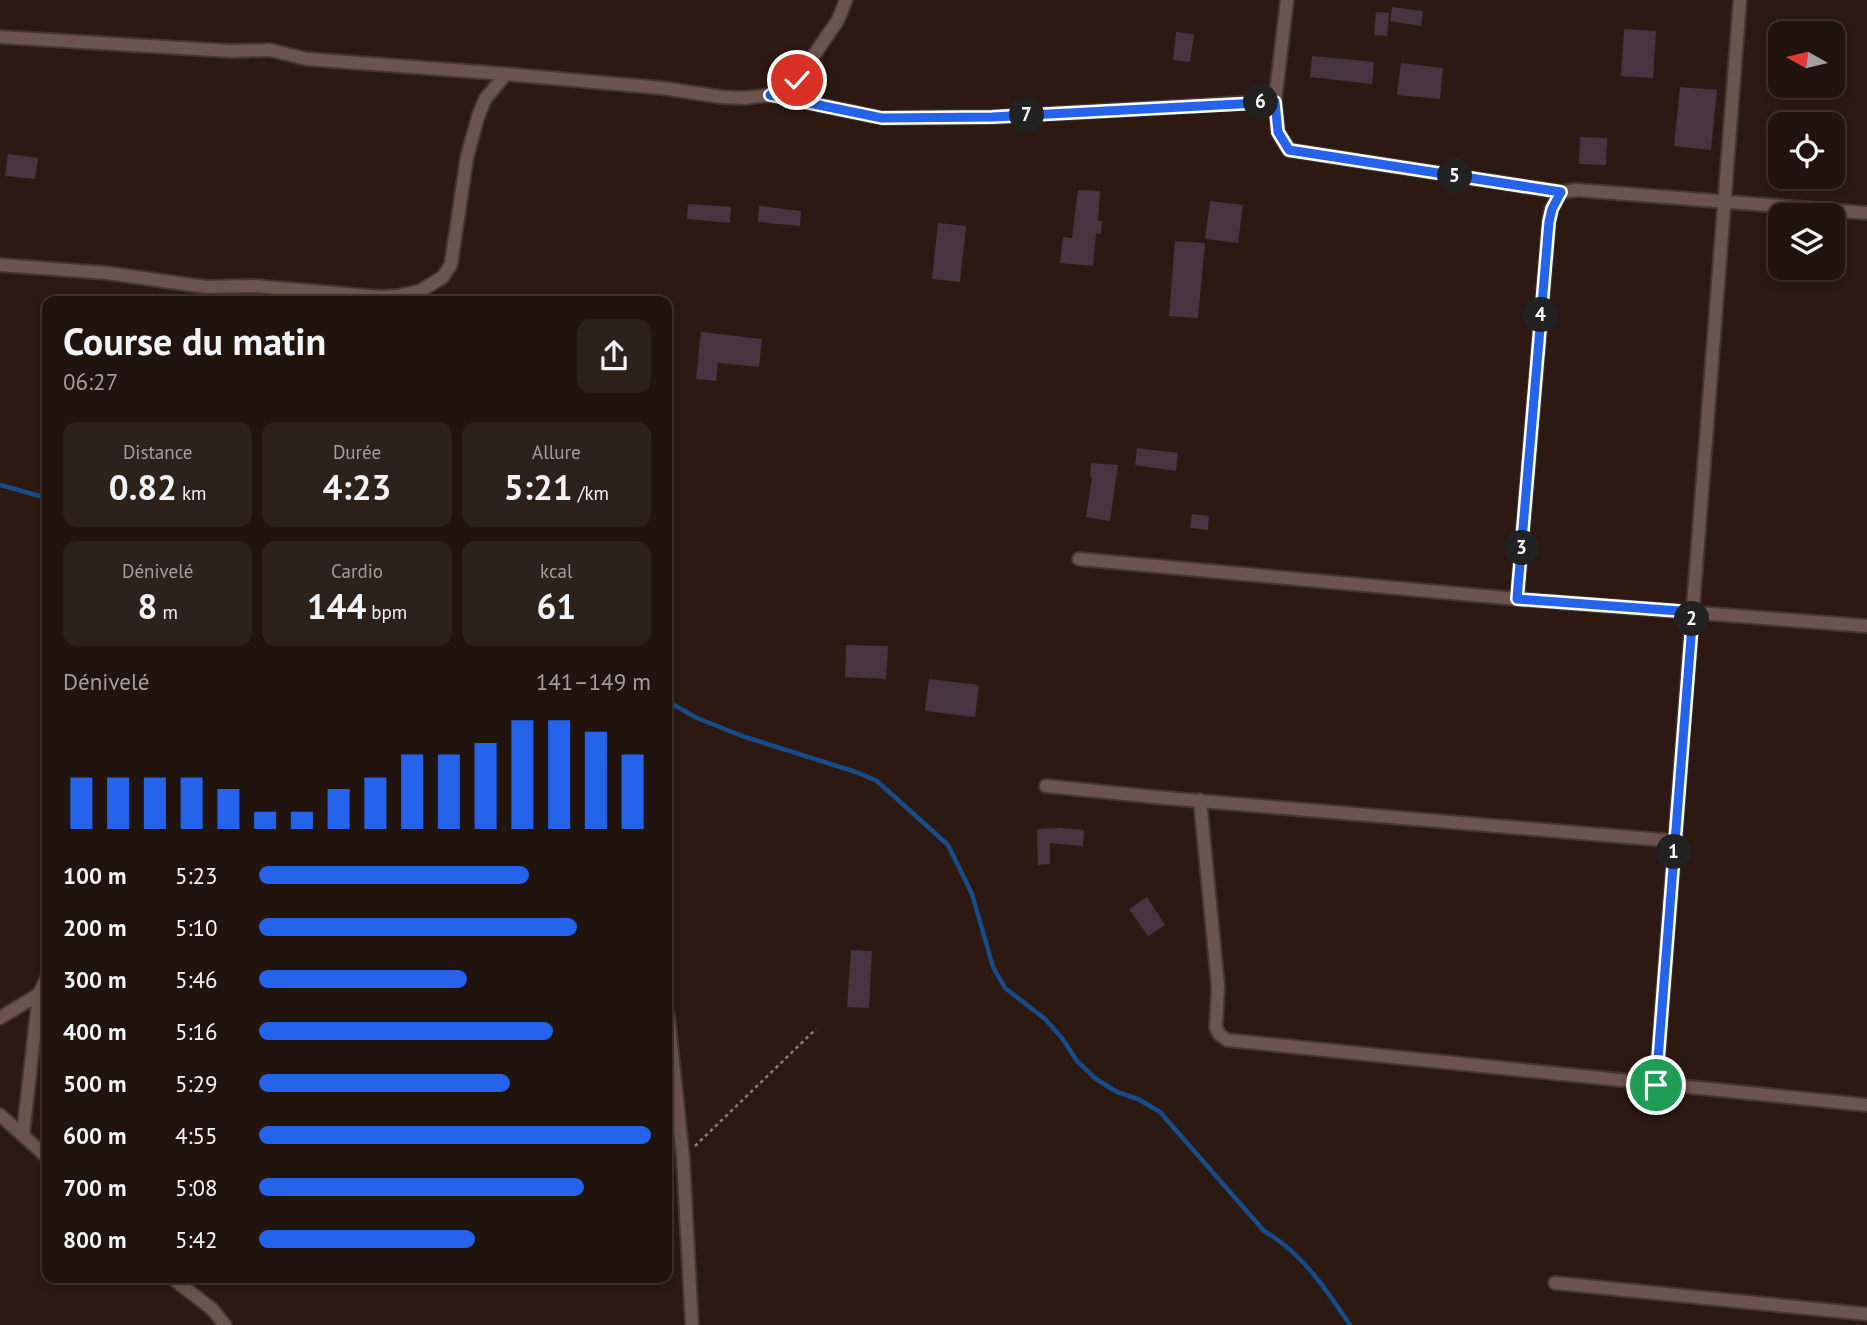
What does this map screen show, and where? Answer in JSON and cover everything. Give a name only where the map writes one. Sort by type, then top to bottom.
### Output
[{"type":"street","points":[[770,95],[797,80],[838,20],[846,0]]},
{"type":"street","points":[[1287,0],[1275,102],[1278,132],[1289,150],[1561,192],[1577,190],[1867,213]]},
{"type":"street","points":[[1656,1085],[1741,0]]},
{"type":"street","points":[[0,37],[231,51],[270,50],[307,59],[662,88],[729,98],[770,95],[882,118],[992,117],[1275,102]]},
{"type":"street","points":[[396,296],[412,294],[435,283],[448,270],[455,250],[467,158],[478,117],[485,99],[506,74]]},
{"type":"street","points":[[1517,599],[1549,222],[1561,192]]},
{"type":"street","points":[[0,265],[107,273],[206,287],[254,286],[359,296]]},
{"type":"street","points":[[1079,559],[1517,599],[1867,626]]},
{"type":"street","points":[[1046,786],[1675,841]]},
{"type":"street","points":[[1200,800],[1218,986],[1216,1027],[1223,1037],[1233,1041],[1276,1046],[1867,1105]]},
{"type":"street","points":[[23,1133],[39,993],[42,987]]},
{"type":"street","points":[[0,1018],[39,993]]},
{"type":"street","points":[[672,1053],[683,1158],[692,1325]]},
{"type":"street","points":[[0,1115],[42,1152]]},
{"type":"street","points":[[178,1283],[212,1309],[225,1325]]},
{"type":"street","points":[[1555,1283],[1867,1314]]},
{"type":"path","points":[[683,1158],[816,1029]]},
{"type":"building","points":[[1392,7],[1423,11],[1421,26],[1390,21]]},
{"type":"building","points":[[1376,12],[1389,13],[1387,36],[1374,35]]},
{"type":"building","points":[[1624,29],[1656,31],[1653,78],[1621,76]]},
{"type":"building","points":[[1176,32],[1194,34],[1190,62],[1173,60]]},
{"type":"building","points":[[1312,56],[1374,62],[1372,84],[1310,77]]},
{"type":"building","points":[[1401,63],[1443,68],[1440,99],[1397,95]]},
{"type":"building","points":[[1680,87],[1717,90],[1711,150],[1674,146]]},
{"type":"building","points":[[1580,137],[1607,138],[1606,165],[1579,164]]},
{"type":"building","points":[[8,154],[38,158],[35,179],[5,176]]},
{"type":"building","points":[[1078,190],[1100,191],[1098,221],[1102,221],[1101,234],[1096,234],[1093,266],[1060,263],[1063,237],[1072,238]]},
{"type":"building","points":[[1210,201],[1243,205],[1238,243],[1205,239]]},
{"type":"building","points":[[688,204],[731,207],[730,223],[687,219]]},
{"type":"building","points":[[759,206],[801,211],[800,226],[758,222]]},
{"type":"building","points":[[938,223],[966,226],[960,282],[932,279]]},
{"type":"building","points":[[1175,241],[1205,243],[1198,318],[1169,316]]},
{"type":"building","points":[[701,332],[762,339],[759,367],[718,363],[716,381],[696,379]]},
{"type":"building","points":[[1137,448],[1178,453],[1176,471],[1135,465]]},
{"type":"building","points":[[1091,463],[1118,465],[1110,521],[1086,517],[1092,477]]},
{"type":"building","points":[[1192,514],[1209,516],[1208,530],[1190,528]]},
{"type":"building","points":[[846,645],[888,646],[886,679],[845,677]]},
{"type":"building","points":[[929,679],[979,685],[975,717],[925,711]]},
{"type":"building","points":[[1037,829],[1084,830],[1083,846],[1050,843],[1050,864],[1038,865]]},
{"type":"building","points":[[1147,897],[1165,925],[1148,936],[1129,909]]},
{"type":"building","points":[[851,950],[872,951],[869,1008],[847,1007]]},
{"type":"waterway","points":[[0,485],[42,497]]},
{"type":"waterway","points":[[672,704],[697,718],[742,736],[877,781],[948,845],[972,894],[993,967],[1005,988],[1045,1019],[1077,1061],[1096,1079],[1160,1112],[1264,1231],[1302,1261],[1350,1325]]},
{"type":"route","points":[[797,80],[770,95],[882,118],[992,117],[1275,102],[1278,132],[1289,150],[1561,192],[1549,222],[1517,599],[1693,612],[1656,1085]]}]
